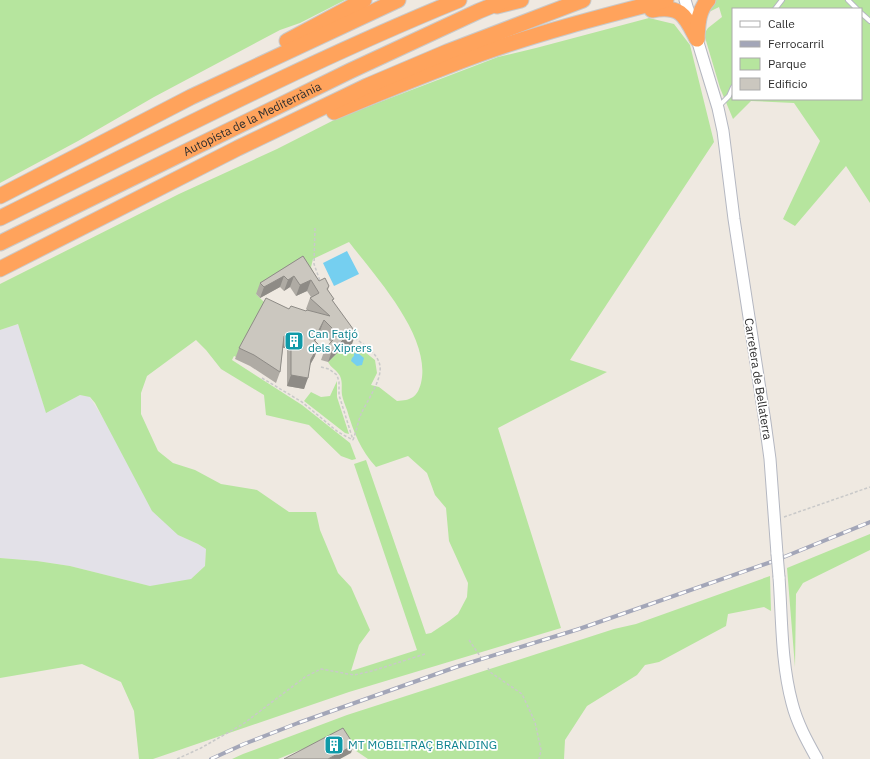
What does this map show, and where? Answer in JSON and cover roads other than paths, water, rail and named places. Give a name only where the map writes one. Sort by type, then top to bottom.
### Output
[{"type":"highway","points":[[191,97],[268,51],[364,0]]},
{"type":"highway","points":[[0,196],[191,97],[398,0]]},
{"type":"highway","name":"Autopista de la Mediterrània","points":[[0,218],[277,81],[459,0]]},
{"type":"highway","name":"Autopista de la Mediterrània","points":[[0,243],[271,109],[478,11],[506,0]]},
{"type":"highway","points":[[478,11],[521,0]]},
{"type":"highway","points":[[0,270],[300,117],[408,68],[583,0]]},
{"type":"highway","points":[[563,28],[601,12],[639,0]]},
{"type":"highway","points":[[238,148],[299,127],[381,92],[481,54],[602,16],[666,0]]},
{"type":"highway","points":[[697,39],[698,19],[705,3],[708,0]]},
{"type":"highway","points":[[602,16],[659,8],[674,9],[682,14],[697,39]]},
{"type":"street","name":"Carretera de Bellaterra","points":[[686,0],[718,108],[722,131],[770,459],[785,665],[790,695],[794,711],[802,730],[817,759]]},
{"type":"lane","points":[[776,8],[782,0]]},
{"type":"lane","points":[[848,0],[856,8]]},
{"type":"lane","points":[[862,14],[870,21]]},
{"type":"lane","points":[[718,108],[732,89]]},
{"type":"water","points":[[347,251],[359,274],[334,286],[323,263]]},
{"type":"water","points":[[354,353],[359,354],[364,358],[362,365],[357,366],[351,361]]},
{"type":"railway","points":[[211,759],[244,744],[298,723],[459,666],[579,629],[774,561],[870,522]]},
{"type":"place","name":"Can Fatjó dels Xiprers","points":[[294,341]]},
{"type":"place","name":"MT MOBILTRAÇ BRANDING","points":[[334,745]]}]
